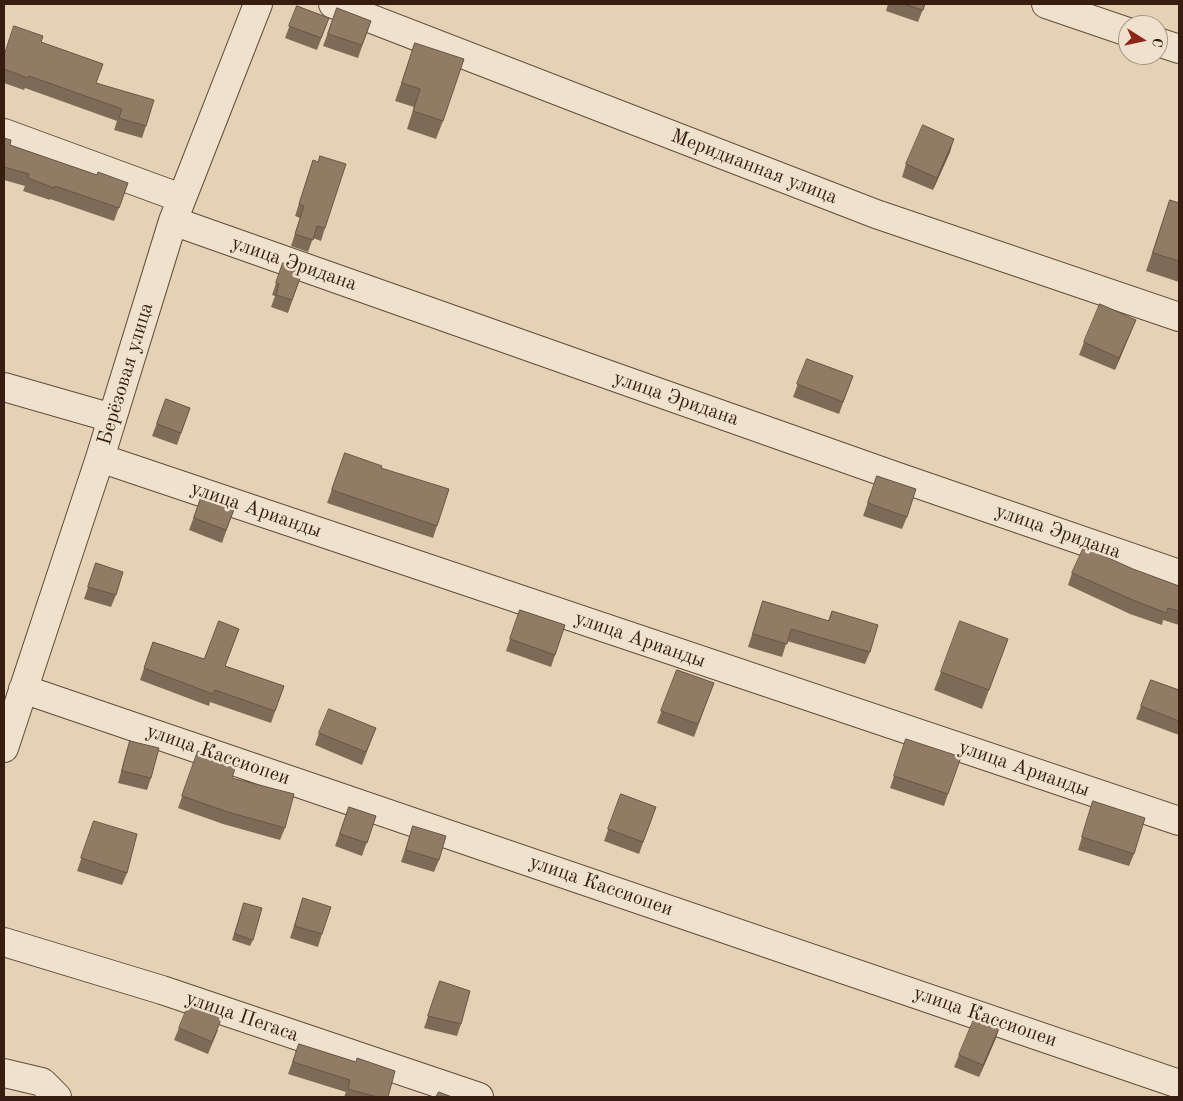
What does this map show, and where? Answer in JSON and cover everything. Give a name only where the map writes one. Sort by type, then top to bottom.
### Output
[{"type":"street","name":"Берёзовая улица","points":[[4,748],[100,458],[177,210],[258,4]]},
{"type":"street","name":"Меридианная улица","points":[[333,4],[876,214],[1179,316]]},
{"type":"street","points":[[1046,4],[1118,29]]},
{"type":"street","name":"улица Эридана","points":[[4,133],[177,210],[895,476],[1179,574]]},
{"type":"street","points":[[4,387],[112,418]]},
{"type":"street","name":"улица Арианды","points":[[100,458],[1179,821]]},
{"type":"street","name":"улица Кассиопеи","points":[[23,689],[1179,1084]]},
{"type":"street","name":"улица Пегаса","points":[[4,942],[162,990],[479,1097]]},
{"type":"street","points":[[4,1073],[42,1082],[57,1097]]},
{"type":"building","points":[[904,4],[925,4],[923,10]]},
{"type":"building","points":[[297,6],[329,18],[321,38],[289,26]]},
{"type":"building","points":[[337,8],[371,21],[362,45],[328,34]]},
{"type":"building","points":[[14,26],[43,36],[41,42],[103,64],[96,83],[154,100],[146,126],[119,118],[122,109],[4,69],[4,56]]},
{"type":"building","points":[[415,43],[464,59],[443,121],[413,111],[420,89],[402,83]]},
{"type":"building","points":[[923,125],[954,139],[937,178],[906,164]]},
{"type":"building","points":[[4,138],[11,140],[10,145],[97,175],[98,172],[128,183],[119,208],[55,186],[54,188],[28,178],[29,174],[4,167]]},
{"type":"building","points":[[320,156],[346,164],[325,228],[317,226],[313,240],[295,234],[304,206],[299,204],[313,160],[318,162]]},
{"type":"building","points":[[1170,200],[1179,203],[1179,261],[1153,253]]},
{"type":"building","points":[[283,263],[303,270],[292,300],[276,295],[279,284],[276,283]]},
{"type":"building","points":[[1100,304],[1136,320],[1119,358],[1084,342]]},
{"type":"building","points":[[807,359],[853,376],[843,402],[797,384]]},
{"type":"building","points":[[166,399],[190,408],[181,433],[157,424]]},
{"type":"building","points":[[345,453],[382,466],[381,468],[449,489],[437,526],[332,490]]},
{"type":"building","points":[[877,476],[916,489],[907,517],[868,503]]},
{"type":"building","points":[[202,495],[235,507],[226,530],[194,518]]},
{"type":"building","points":[[1084,547],[1133,569],[1179,586],[1179,611],[1168,608],[1166,613],[1072,573]]},
{"type":"building","points":[[96,563],[123,572],[116,595],[88,587]]},
{"type":"building","points":[[763,601],[829,621],[832,611],[878,625],[870,652],[791,629],[787,644],[753,634]]},
{"type":"building","points":[[520,610],[565,625],[555,655],[510,639]]},
{"type":"building","points":[[219,621],[239,629],[225,666],[284,686],[275,711],[215,690],[213,694],[144,668],[153,642],[204,659]]},
{"type":"building","points":[[960,621],[1008,639],[989,690],[941,672]]},
{"type":"building","points":[[677,670],[714,683],[698,724],[661,711]]},
{"type":"building","points":[[1151,680],[1179,690],[1179,721],[1141,706]]},
{"type":"building","points":[[329,709],[376,728],[366,752],[319,733]]},
{"type":"building","points":[[906,739],[961,757],[948,794],[894,776]]},
{"type":"building","points":[[130,741],[159,748],[151,778],[122,771]]},
{"type":"building","points":[[198,751],[236,765],[232,778],[294,794],[285,828],[228,812],[182,796]]},
{"type":"building","points":[[621,794],[656,807],[643,842],[608,829]]},
{"type":"building","points":[[1093,801],[1145,818],[1134,854],[1082,837]]},
{"type":"building","points":[[349,807],[376,816],[367,843],[340,834]]},
{"type":"building","points":[[94,821],[137,834],[127,873],[81,858]]},
{"type":"building","points":[[413,826],[446,836],[439,860],[406,850]]},
{"type":"building","points":[[303,898],[331,907],[322,934],[295,926]]},
{"type":"building","points":[[244,903],[262,908],[253,940],[235,934]]},
{"type":"building","points":[[440,981],[470,991],[461,1024],[428,1016]]},
{"type":"building","points":[[189,1004],[222,1017],[212,1042],[179,1028]]},
{"type":"building","points":[[975,1017],[1000,1026],[983,1065],[959,1055]]},
{"type":"building","points":[[299,1044],[356,1062],[357,1058],[395,1071],[388,1097],[377,1097],[348,1089],[350,1080],[293,1062]]},
{"type":"building","points":[[439,1092],[452,1097],[436,1097]]}]
